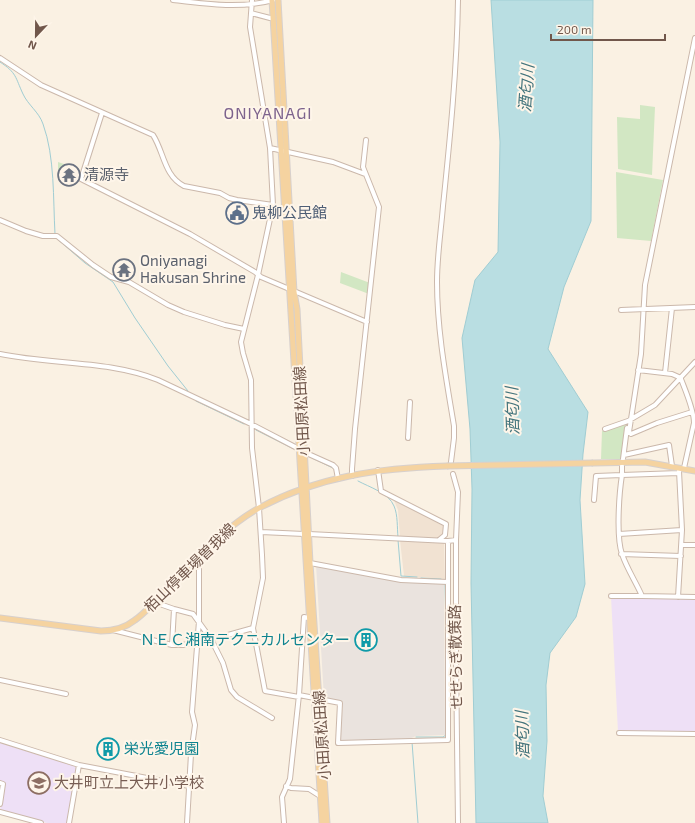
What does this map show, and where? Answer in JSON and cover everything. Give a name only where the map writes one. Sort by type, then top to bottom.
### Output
[{"type":"main road","name":"小田原松田線","points":[[272,0],[294,292],[297,308],[304,452],[304,489]]},
{"type":"main road","name":"小田原松田線","points":[[278,0],[289,288],[299,449],[310,563],[322,823]]},
{"type":"main road","name":"栢山停車場曽我線","points":[[0,618],[101,631],[113,630],[125,626],[136,620],[199,555],[241,520],[259,508],[290,494],[340,478],[378,470],[449,464],[645,462],[672,466]]},
{"type":"main road","points":[[672,466],[681,470],[695,471]]},
{"type":"main road","name":"小田原松田線","points":[[307,534],[309,618],[327,823]]},
{"type":"street","points":[[174,0],[225,5],[272,0]]},
{"type":"street","points":[[449,464],[454,438],[454,426],[442,350],[437,300],[437,280],[439,238],[456,59],[458,0]]},
{"type":"street","points":[[252,2],[251,34],[270,148],[273,205],[258,275],[241,342],[250,380],[252,448],[259,508],[263,578],[253,628],[265,691],[340,703],[338,743],[448,740],[448,582],[446,565],[448,541]]},
{"type":"street","points":[[251,13],[270,18]]},
{"type":"street","points":[[672,466],[669,445],[623,457],[638,370],[647,277],[695,38]]},
{"type":"street","points":[[0,58],[41,85],[153,135],[171,175],[184,186],[220,193],[237,200],[273,205]]},
{"type":"street","points":[[102,113],[80,179],[190,234],[258,275],[289,288],[294,292],[367,322]]},
{"type":"street","points":[[352,476],[354,441],[378,207],[363,167],[366,140]]},
{"type":"street","points":[[270,148],[333,162],[365,174]]},
{"type":"street","points":[[0,220],[26,231],[43,236],[57,236],[93,265],[111,277],[129,282],[179,309],[207,319],[244,329]]},
{"type":"street","points":[[621,310],[695,307]]},
{"type":"street","points":[[666,373],[672,308]]},
{"type":"street","points":[[0,354],[41,361],[123,369],[143,374],[251,424],[299,449]]},
{"type":"street","points":[[605,429],[630,421],[655,405],[695,362]]},
{"type":"street","points":[[638,370],[677,375],[681,378],[692,409],[694,423],[681,470],[682,545],[678,596]]},
{"type":"street","points":[[408,438],[410,402]]},
{"type":"street","points":[[628,432],[631,434],[657,423],[692,412]]},
{"type":"street","points":[[304,452],[333,465],[336,468],[340,478]]},
{"type":"street","points":[[622,466],[619,534],[621,554],[642,596]]},
{"type":"street","points":[[378,470],[381,491],[446,524],[444,535],[439,540]]},
{"type":"street","points":[[594,500],[596,476],[681,470]]},
{"type":"street","name":"せせらぎ散策路","points":[[453,474],[458,492],[456,540],[458,823]]},
{"type":"street","points":[[619,534],[682,530]]},
{"type":"street","points":[[261,532],[448,541],[456,540]]},
{"type":"street","points":[[682,545],[695,545]]},
{"type":"street","points":[[621,554],[681,556]]},
{"type":"street","points":[[187,823],[191,754],[196,725],[192,712],[199,621],[199,555]]},
{"type":"street","points":[[310,563],[401,580],[419,578],[448,582]]},
{"type":"street","points":[[611,596],[695,597]]},
{"type":"street","points":[[154,602],[193,614],[211,639],[223,663],[231,690],[237,697],[272,718]]},
{"type":"street","points":[[172,645],[174,609]]},
{"type":"street","points":[[284,823],[282,797],[290,780],[299,696],[304,618],[309,618]]},
{"type":"street","points":[[113,630],[172,645],[183,645],[253,628]]},
{"type":"street","points":[[0,680],[66,694]]},
{"type":"street","points":[[619,733],[695,734]]},
{"type":"street","points":[[0,740],[79,765],[189,786]]},
{"type":"street","points":[[69,823],[79,765]]},
{"type":"street","points":[[0,783],[3,784],[0,804]]},
{"type":"street","points":[[286,786],[309,790],[320,796]]},
{"type":"street","points":[[0,812],[41,823]]},
{"type":"shaded area","points":[[393,498],[445,525],[444,535],[439,539],[400,537],[398,510]]},
{"type":"shaded area","points":[[400,540],[444,543],[445,579],[404,576]]},
{"type":"shaded area","points":[[316,565],[365,574],[444,584],[445,735],[416,736],[409,739],[340,741],[343,702],[324,698]]},
{"type":"shaded area","points":[[611,597],[695,598],[695,733],[618,732]]},
{"type":"shaded area","name":"大井町立上大井小学校","points":[[0,743],[74,766],[77,769],[67,823],[47,823],[0,811],[4,784],[0,782]]},
{"type":"green space","points":[[640,105],[655,107],[652,175],[618,169],[617,117],[640,119]]},
{"type":"green space","points":[[58,162],[79,169],[77,176],[58,171]]},
{"type":"green space","points":[[616,172],[663,180],[651,241],[617,238]]},
{"type":"green space","points":[[123,260],[131,265],[125,278],[123,277],[125,272],[119,269]]},
{"type":"green space","points":[[341,272],[370,283],[369,294],[340,283]]},
{"type":"green space","points":[[626,423],[622,459],[601,459],[602,431]]},
{"type":"water","name":"酒匂川","points":[[491,0],[593,0],[591,221],[564,287],[548,349],[588,412],[580,500],[585,584],[576,617],[550,653],[546,685],[547,741],[543,796],[548,823],[476,823],[471,583],[472,489],[470,429],[462,338],[475,280],[498,252],[500,142]]},
{"type":"waterway","points":[[0,62],[13,72],[25,98],[39,116],[43,124],[52,164],[55,234]]},
{"type":"waterway","points":[[55,237],[85,263],[113,282],[135,318],[168,366],[188,391]]},
{"type":"waterway","points":[[196,401],[244,424]]},
{"type":"waterway","points":[[256,430],[292,448]]},
{"type":"waterway","points":[[312,458],[333,468]]},
{"type":"waterway","points":[[358,481],[388,497],[391,501],[396,513],[398,537]]},
{"type":"waterway","points":[[398,540],[401,576],[417,577]]},
{"type":"waterway","points":[[421,578],[441,579]]},
{"type":"waterway","points":[[445,584],[446,630]]},
{"type":"waterway","points":[[416,737],[443,737],[446,735]]},
{"type":"waterway","points":[[412,742],[418,823]]},
{"type":"place","name":"清源寺","points":[[69,175]]},
{"type":"place","name":"鬼柳公民館","points":[[237,213]]},
{"type":"place","name":"Oniyanagi Hakusan Shrine","points":[[124,270]]},
{"type":"place","name":"ＮＥＣ湘南テクニカルセンター","points":[[366,640]]},
{"type":"place","name":"栄光愛児園","points":[[108,749]]},
{"type":"place","name":"大井町立上大井小学校","points":[[39,783]]},
{"type":"district","name":"ONIYANAGI","points":[[268,113]]}]
